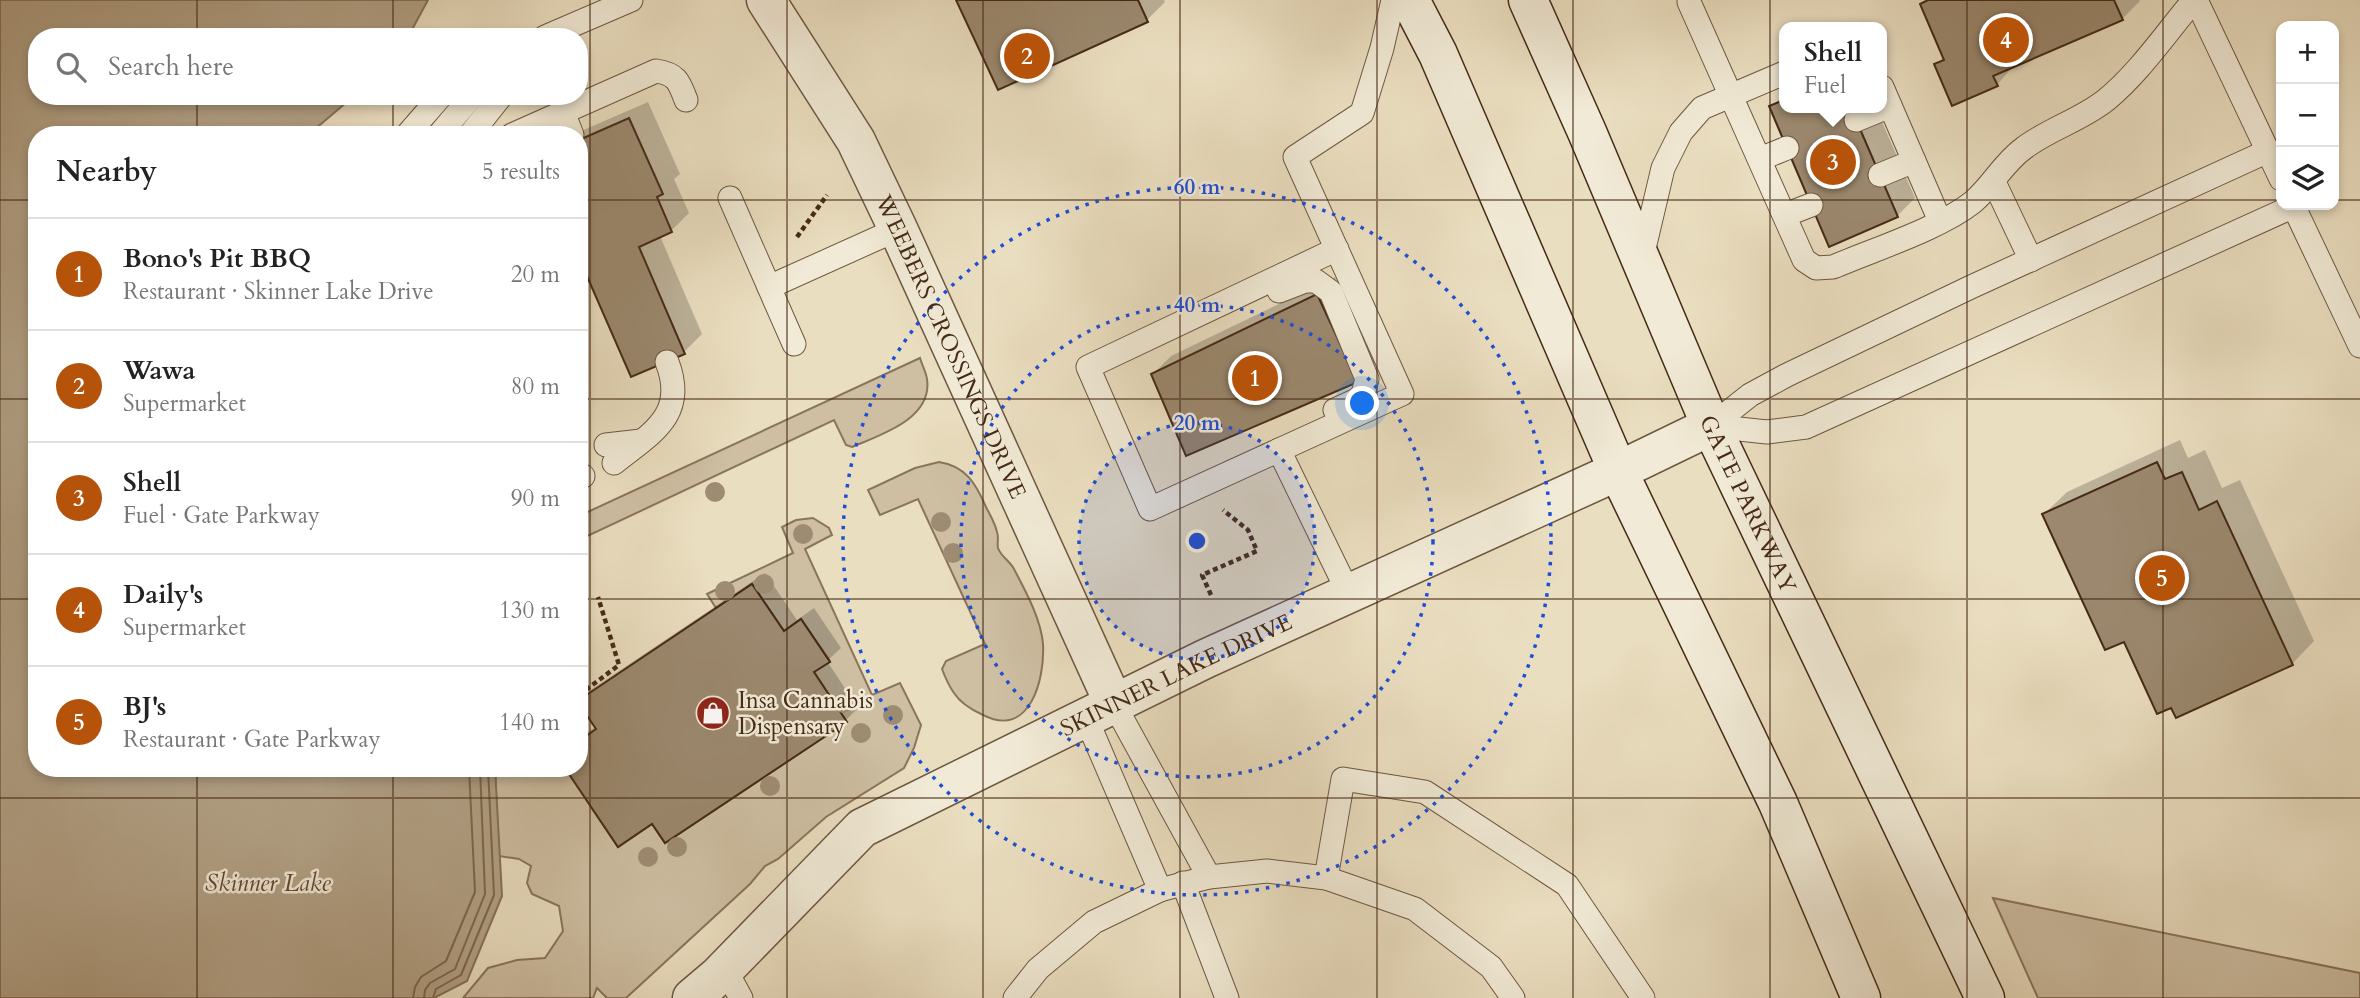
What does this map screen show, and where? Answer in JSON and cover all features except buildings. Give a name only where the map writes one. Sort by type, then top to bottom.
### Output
[{"type":"main road","name":"WEEBERS CROSSINGS DRIVE","points":[[766,0],[856,141],[898,229],[1100,711]]},
{"type":"main road","points":[[1410,0],[1443,67],[1618,471],[1778,803],[1861,998]]},
{"type":"main road","name":"GATE PARKWAY","points":[[1528,0],[1712,426],[1985,998]]},
{"type":"main road","name":"SKINNER LAKE DRIVE","points":[[692,998],[733,983],[862,828],[1205,659],[1712,426]]},
{"type":"lane","points":[[566,28],[631,0]]},
{"type":"lane","points":[[1337,249],[1088,368],[1150,509],[1402,394],[1296,157],[1362,113],[1393,0]]},
{"type":"lane","points":[[1689,2],[1804,260],[1816,268],[1833,267],[1954,216],[1994,182],[2009,160],[2026,146],[2076,120],[2106,100],[2125,82],[2195,0],[2276,167]]},
{"type":"lane","points":[[588,101],[656,71],[670,73],[679,82],[687,100]]},
{"type":"lane","points":[[1641,260],[1662,168],[1681,132],[1702,108],[1779,75]]},
{"type":"lane","points":[[1887,98],[1940,221]]},
{"type":"lane","points":[[415,126],[433,105]]},
{"type":"lane","points":[[447,126],[464,105]]},
{"type":"lane","points":[[477,126],[495,105]]},
{"type":"lane","points":[[532,126],[578,105]]},
{"type":"lane","points":[[562,112],[568,126]]},
{"type":"lane","points":[[1856,120],[1865,113]]},
{"type":"lane","points":[[1760,159],[1787,148]]},
{"type":"lane","points":[[1712,426],[1750,395],[1787,375],[2269,151]]},
{"type":"lane","points":[[1880,176],[1914,161]]},
{"type":"lane","points":[[1994,182],[2031,260]]},
{"type":"lane","points":[[730,198],[793,344]]},
{"type":"lane","points":[[1785,215],[1811,205]]},
{"type":"lane","points":[[1712,426],[1767,432],[1806,427],[2282,210]]},
{"type":"lane","points":[[2295,210],[2360,346]]},
{"type":"lane","points":[[769,287],[898,229]]},
{"type":"lane","points":[[1118,352],[1141,357],[1305,281],[1315,281],[1331,292],[1365,368],[1367,379],[1363,394],[1357,400],[1233,457],[1213,481]]},
{"type":"lane","points":[[610,454],[641,441],[660,428],[668,413],[674,379],[667,362]]},
{"type":"lane","points":[[1279,450],[1349,594]]},
{"type":"lane","points":[[1100,711],[1209,877]]},
{"type":"lane","points":[[1100,711],[1160,890]]},
{"type":"lane","points":[[1326,878],[1343,779],[1425,792],[1567,885],[1643,998]]},
{"type":"lane","points":[[1015,998],[1038,969],[1094,922],[1160,890],[1183,883],[1209,877],[1267,871],[1326,878],[1415,909],[1490,967],[1513,998]]},
{"type":"lane","points":[[1183,883],[1227,998]]},
{"type":"path","points":[[755,256],[799,237],[827,195]]},
{"type":"path","points":[[1211,595],[1202,575],[1257,551],[1248,530],[1212,502],[1213,481]]},
{"type":"path","points":[[588,688],[619,665],[598,597]]},
{"type":"shaded area","points":[[920,358],[927,379],[927,393],[922,405],[913,415],[890,431],[852,447],[846,445],[834,420],[588,536],[588,512]]},
{"type":"shaded area","points":[[939,462],[956,467],[974,484],[995,525],[999,551],[1014,569],[1039,625],[1043,658],[1037,688],[1023,712],[1012,719],[999,720],[971,709],[957,697],[944,675],[942,669],[946,661],[985,644],[918,499],[880,515],[868,490],[915,468]]},
{"type":"shaded area","points":[[813,518],[829,528],[832,535],[805,549],[872,695],[900,683],[921,725],[904,768],[826,817],[778,859],[765,866],[750,884],[626,998],[607,998],[597,988],[593,998],[463,998],[488,968],[517,960],[545,958],[563,931],[559,906],[532,894],[527,883],[531,866],[519,859],[499,856],[495,777],[571,777],[618,847],[652,824],[665,843],[846,722],[814,672],[830,661],[801,619],[784,631],[752,584],[716,608],[707,594],[793,553],[782,527],[796,520]]},
{"type":"shaded area","points":[[1993,898],[2360,973],[2360,998],[2038,998]]},
{"type":"water","name":"Skinner Lake","points":[[0,0],[428,0],[413,28],[28,28],[28,105],[343,105],[319,126],[28,126],[28,777],[495,777],[502,896],[467,981],[434,998],[0,998]]},
{"type":"place","name":"Daily's","points":[[2006,40]]},
{"type":"place","name":"Wawa","points":[[1027,56]]},
{"type":"place","name":"Shell","points":[[1833,162]]},
{"type":"place","name":"Bono's Pit BBQ","points":[[1255,378]]},
{"type":"place","name":"BJ's","points":[[2162,578]]},
{"type":"place","name":"Insa Cannabis Dispensary","points":[[713,713]]}]
